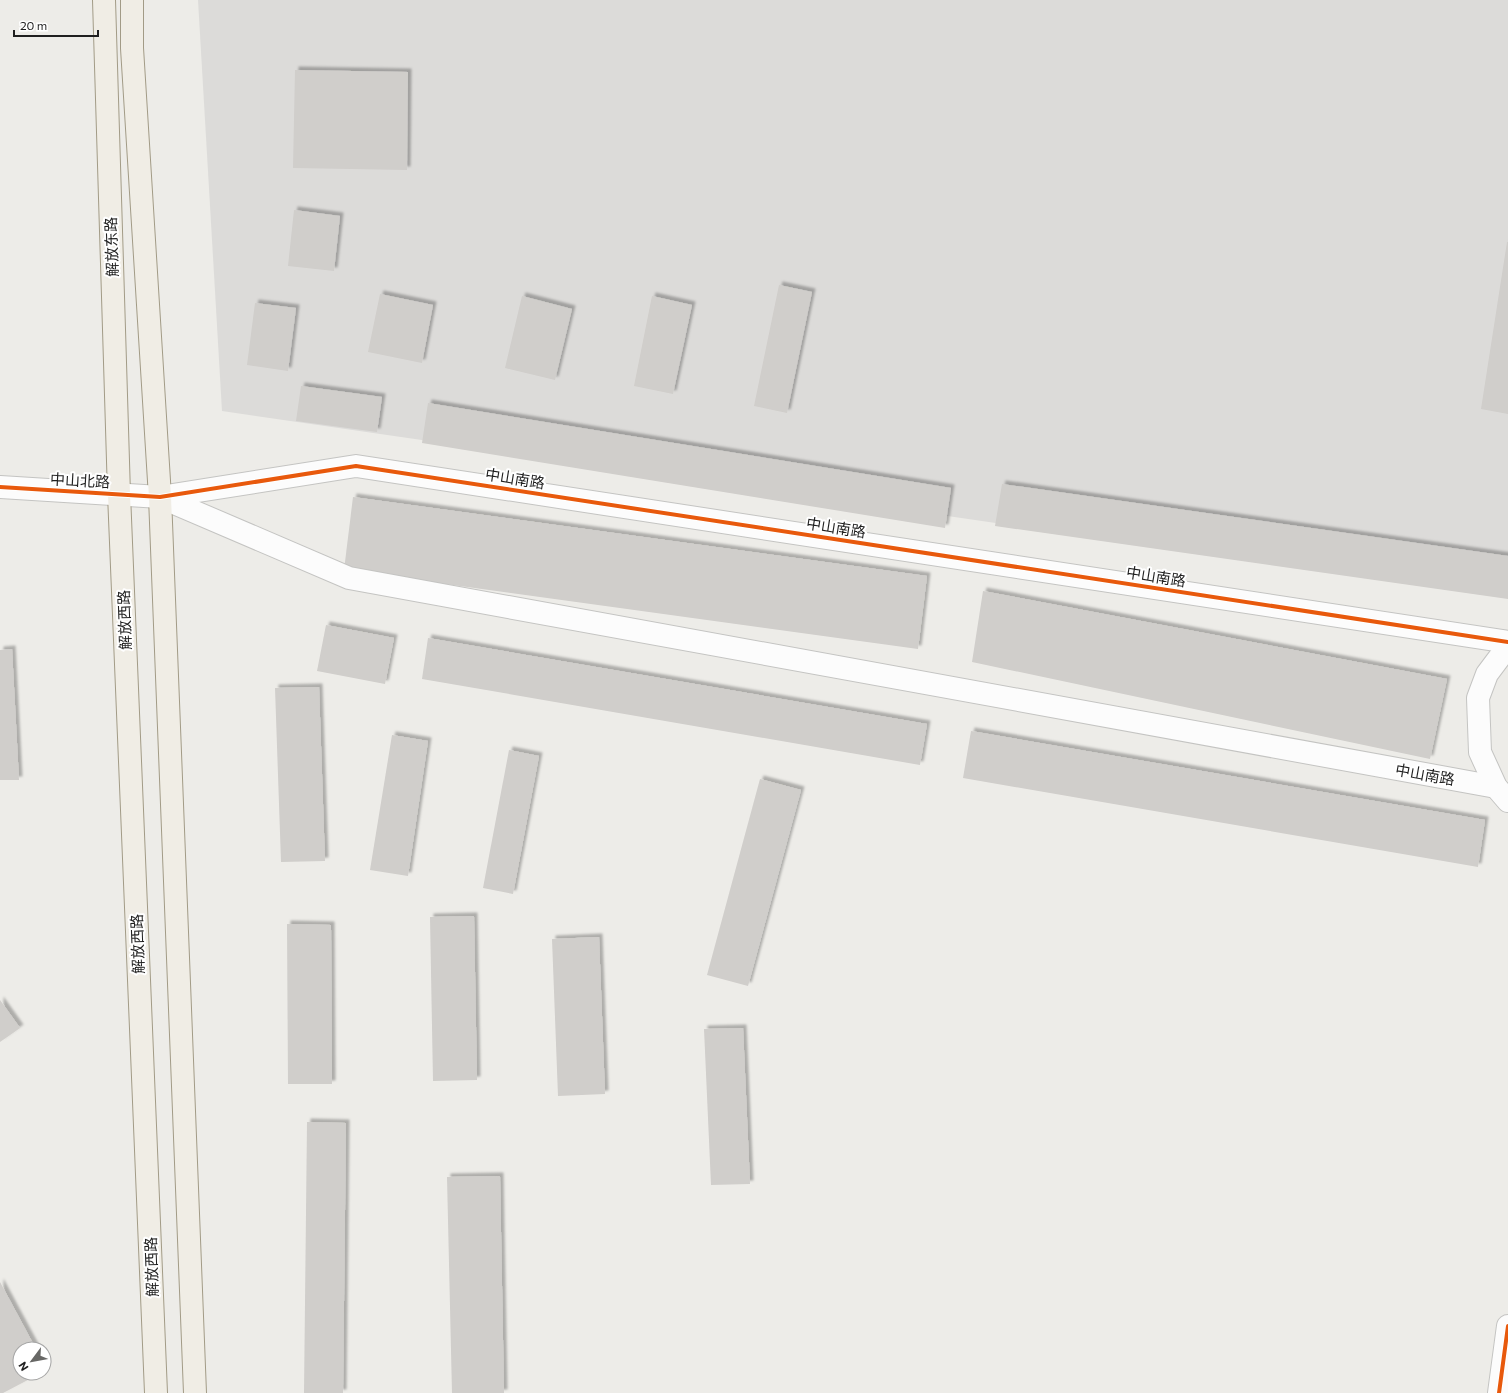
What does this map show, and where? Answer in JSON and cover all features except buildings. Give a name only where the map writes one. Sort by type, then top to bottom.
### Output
[{"type":"main road","name":"解放东路","points":[[104,0],[119,494]]},
{"type":"main road","points":[[132,0],[132,48],[160,497],[195,1393]]},
{"type":"main road","name":"解放西路","points":[[119,494],[156,1393]]},
{"type":"street","name":"中山南路","points":[[160,497],[356,466],[1508,642]]},
{"type":"street","name":"中山北路","points":[[0,487],[160,497]]},
{"type":"street","name":"中山南路","points":[[160,497],[349,578],[1502,794]]},
{"type":"street","points":[[1502,794],[1480,752],[1478,698],[1488,674],[1508,646]]},
{"type":"street","points":[[1499,1393],[1508,1326]]},
{"type":"shaded area","points":[[198,0],[1508,0],[1508,597],[222,411]]},
{"type":"cycle path","points":[[0,487],[160,497],[356,466],[1508,642]]},
{"type":"cycle path","points":[[1499,1393],[1508,1326]]}]
